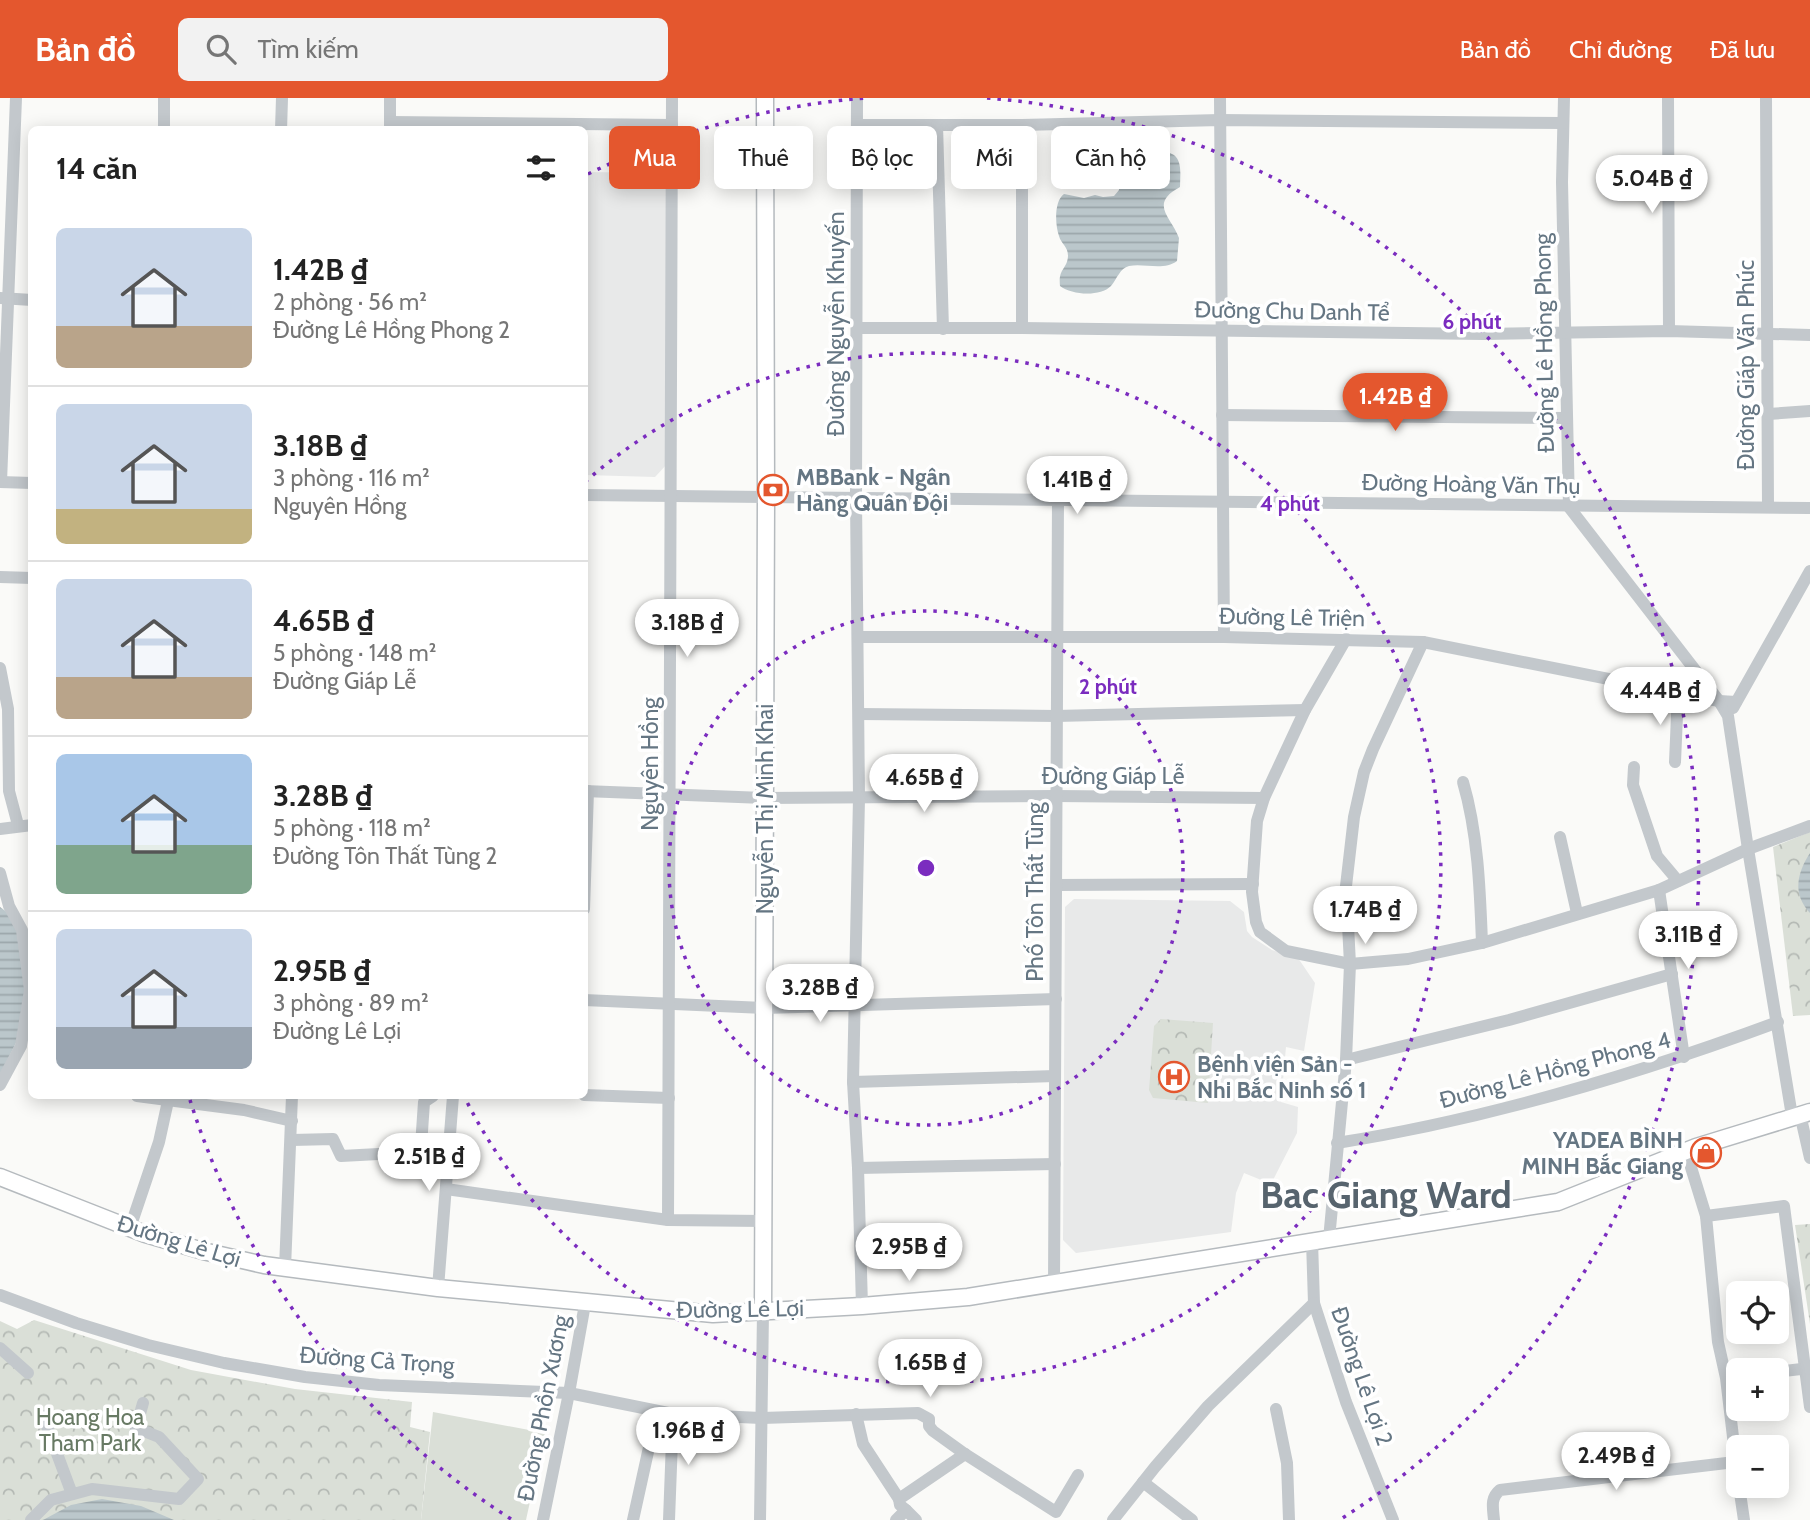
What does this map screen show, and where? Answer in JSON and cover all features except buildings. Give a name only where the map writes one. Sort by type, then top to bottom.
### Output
[{"type":"main road","name":"Nguyễn Thị Minh Khai","points":[[763,1312],[765,98]]},
{"type":"main road","name":"Đường Lê Lợi","points":[[0,1177],[130,1228],[203,1251],[285,1268],[584,1304],[713,1314],[968,1297],[1558,1202],[1686,1151],[1801,1114]]},
{"type":"street","points":[[16,98],[4,298],[1,482],[28,483]]},
{"type":"street","points":[[164,98],[164,126]]},
{"type":"street","points":[[281,126],[282,98]]},
{"type":"street","points":[[390,98],[390,126],[672,125]]},
{"type":"street","name":"Nguyên Hồng","points":[[668,1220],[672,98]]},
{"type":"street","name":"Đường Nguyễn Khuyến","points":[[857,98],[856,499],[859,798],[853,1082],[862,1306]]},
{"type":"street","points":[[1220,98],[1224,637]]},
{"type":"street","name":"Đường Lê Hồng Phong","points":[[1564,98],[1562,182],[1569,506]]},
{"type":"street","points":[[1668,98],[1669,331]]},
{"type":"street","name":"Đường Giáp Văn Phúc","points":[[1766,98],[1768,507]]},
{"type":"street","points":[[857,125],[1022,125],[1220,120],[1563,123]]},
{"type":"street","points":[[937,125],[943,329]]},
{"type":"street","points":[[1022,125],[1022,328]]},
{"type":"street","points":[[4,298],[28,300]]},
{"type":"street","name":"Đường Chu Danh Tể","points":[[858,328],[1222,332],[1669,331],[1810,335]]},
{"type":"street","points":[[1768,414],[1810,411]]},
{"type":"street","points":[[1222,415],[1567,418]]},
{"type":"street","name":"Đường Hoàng Văn Thụ","points":[[588,495],[1810,508]]},
{"type":"street","name":"Phố Tôn Thất Tùng","points":[[1054,1284],[1058,500]]},
{"type":"street","points":[[1569,506],[1728,716],[1778,1022],[1810,1158]]},
{"type":"street","points":[[1728,716],[1810,572]]},
{"type":"street","points":[[0,577],[28,578]]},
{"type":"street","name":"Đường Lê Triện","points":[[858,637],[1224,637],[1423,642],[1719,701],[1736,702]]},
{"type":"street","points":[[1346,639],[1304,710],[1264,798],[1257,821],[1253,884],[1256,922],[1260,932],[1286,951],[1350,964],[1408,959],[1482,943],[1659,890],[1748,849],[1810,826]]},
{"type":"street","points":[[1329,1239],[1346,1060],[1350,964],[1346,886],[1354,817],[1364,772],[1423,642]]},
{"type":"street","points":[[0,668],[8,709],[9,790],[25,825],[0,829]]},
{"type":"street","points":[[1675,762],[1678,692]]},
{"type":"street","points":[[859,714],[1056,716],[1304,710]]},
{"type":"street","points":[[1634,767],[1633,785],[1657,856],[1678,881]]},
{"type":"street","points":[[1463,782],[1468,795],[1481,901],[1482,943]]},
{"type":"street","name":"Đường Giáp Lễ","points":[[588,791],[764,798],[1264,798]]},
{"type":"street","points":[[1560,838],[1577,914]]},
{"type":"street","points":[[0,873],[9,906],[22,930],[28,971]]},
{"type":"street","points":[[1056,885],[1253,884]]},
{"type":"street","points":[[1659,890],[1684,1057]]},
{"type":"street","points":[[1346,1060],[1509,1020],[1672,974]]},
{"type":"street","points":[[588,1000],[765,1008],[1056,999]]},
{"type":"street","points":[[0,1085],[19,1051],[28,1015]]},
{"type":"street","name":"Đường Lê Hồng Phong 4","points":[[1337,1143],[1408,1132],[1533,1101],[1684,1057],[1778,1022]]},
{"type":"street","points":[[19,1051],[28,1056]]},
{"type":"street","points":[[853,1082],[1055,1076]]},
{"type":"street","points":[[588,1095],[669,1098]]},
{"type":"street","points":[[156,1099],[244,1110],[292,1121]]},
{"type":"street","points":[[285,1268],[292,1099]]},
{"type":"street","points":[[292,1140],[333,1139],[341,1156],[416,1152],[421,1146],[426,1099]]},
{"type":"street","points":[[438,1288],[453,1099]]},
{"type":"street","points":[[130,1228],[159,1142],[168,1101]]},
{"type":"street","points":[[1686,1151],[1706,1216],[1718,1342],[1726,1362]]},
{"type":"street","points":[[858,1168],[1055,1164]]},
{"type":"street","points":[[446,1189],[668,1220],[764,1222]]},
{"type":"street","points":[[1706,1216],[1784,1206],[1810,1407]]},
{"type":"street","name":"Đường Lê Lợi 2","points":[[1312,1241],[1314,1303],[1346,1402],[1393,1520]]},
{"type":"street","name":"Đường Cả Trọng","points":[[0,1295],[76,1323],[148,1345],[276,1373],[379,1385],[569,1393],[673,1414],[761,1418],[907,1412],[925,1415],[933,1431],[965,1454]]},
{"type":"street","points":[[1113,1520],[1208,1406],[1314,1303]]},
{"type":"street","name":"Đường Phồn Xương","points":[[543,1520],[584,1304]]},
{"type":"street","name":"Nguyễn Thị Minh Khai","points":[[760,1520],[763,1312]]},
{"type":"street","points":[[0,1348],[28,1373]]},
{"type":"street","points":[[1789,1370],[1807,1368]]},
{"type":"street","points":[[31,1520],[51,1500],[92,1489],[179,1499],[198,1479],[159,1437],[136,1429],[143,1403]]},
{"type":"street","points":[[1276,1409],[1287,1463],[1289,1520]]},
{"type":"street","points":[[633,1520],[657,1411]]},
{"type":"street","points":[[670,1520],[673,1414]]},
{"type":"street","points":[[856,1414],[863,1444],[902,1505],[916,1520]]},
{"type":"street","points":[[43,1416],[72,1494]]},
{"type":"street","points":[[896,1520],[902,1505],[965,1454],[1056,1512],[1078,1475]]},
{"type":"street","points":[[1494,1520],[1493,1501],[1500,1490],[1726,1463]]},
{"type":"street","points":[[1143,1482],[1192,1520]]},
{"type":"street","points":[[1741,1498],[1744,1520]]},
{"type":"shaded area","points":[[1170,153],[1176,157],[1180,171],[1180,187],[1170,193],[1164,205],[1179,238],[1177,261],[1166,266],[1126,267],[1111,286],[1100,292],[1079,293],[1065,289],[1060,286],[1060,276],[1068,256],[1057,226],[1058,202],[1064,194],[1084,198],[1095,195],[1103,197],[1114,196],[1119,190],[1170,189]]},
{"type":"shaded area","points":[[588,172],[609,172],[609,189],[668,189],[667,464],[655,477],[588,475]]},
{"type":"shaded area","points":[[1810,853],[1810,913],[1804,906],[1798,883]]},
{"type":"shaded area","name":"Bệnh viện Sản - Nhi Bắc Ninh số 1","points":[[1074,899],[1230,901],[1244,912],[1247,931],[1252,937],[1272,950],[1298,958],[1315,983],[1304,1051],[1286,1047],[1281,1102],[1298,1107],[1297,1133],[1271,1184],[1244,1173],[1236,1193],[1231,1232],[1076,1253],[1063,1240],[1065,907]]},
{"type":"shaded area","points":[[0,907],[11,915],[21,936],[26,983],[18,1039],[0,1075]]},
{"type":"shaded area","points":[[102,1499],[141,1506],[174,1520],[43,1520],[71,1505]]},
{"type":"green space","points":[[1810,832],[1810,1015],[1793,1016],[1773,847]]},
{"type":"green space","points":[[1161,1019],[1213,1023],[1208,1103],[1153,1098],[1149,1090],[1154,1026]]},
{"type":"green space","points":[[1810,1224],[1810,1324],[1795,1225]]},
{"type":"green space","name":"Hoang Hoa Tham Park","points":[[34,1320],[191,1370],[295,1389],[412,1402],[410,1427],[430,1432],[421,1520],[0,1520],[0,1321],[17,1329]]},
{"type":"green space","points":[[433,1412],[545,1433],[526,1520],[421,1520]]},
{"type":"place","name":"MBBank - Ngân Hàng Quân Đội","points":[[773,490]]},
{"type":"place","name":"Bệnh viện Sản - Nhi Bắc Ninh số 1","points":[[1174,1077]]},
{"type":"place","name":"YADEA BÌNH MINH Bắc Giang","points":[[1706,1153]]},
{"type":"district","name":"Bac Giang Ward","points":[[1386,1194]]}]
